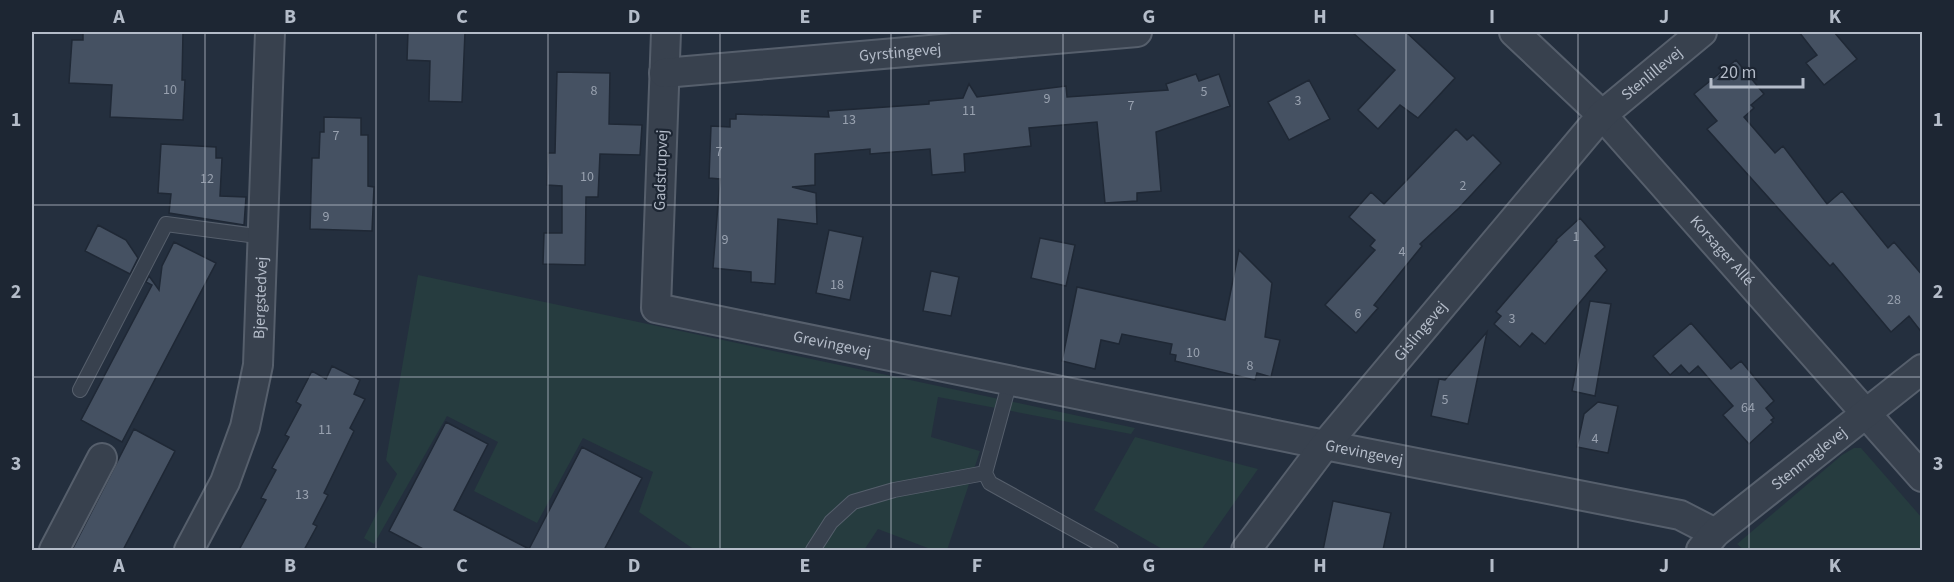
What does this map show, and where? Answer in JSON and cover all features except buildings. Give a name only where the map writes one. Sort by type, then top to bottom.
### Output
[{"type":"street","name":"Bjergstedvej","points":[[189,550],[225,482],[245,427],[258,365],[270,32]]},
{"type":"street","name":"Gadstrupvej","points":[[656,308],[666,32]]},
{"type":"street","name":"Gyrstingevej","points":[[664,73],[1137,32]]},
{"type":"street","name":"Korsager Allé","points":[[1514,32],[1602,115],[1923,477]]},
{"type":"street","name":"Stenlillevej","points":[[1602,115],[1702,32]]},
{"type":"street","name":"Gislingevej","points":[[1246,550],[1325,445],[1602,115]]},
{"type":"street","name":"Grevingevej","points":[[656,308],[1680,515],[1708,542]]},
{"type":"street","name":"Stenmaglevej","points":[[1708,542],[1923,369]]},
{"type":"street","points":[[54,550],[102,458]]},
{"type":"lane","points":[[80,390],[166,224],[264,237]]},
{"type":"lane","points":[[1010,381],[985,473],[990,483],[1111,550]]},
{"type":"lane","points":[[813,550],[831,522],[853,502],[894,490],[985,473]]},
{"type":"green space","points":[[418,275],[1135,428],[1131,434],[938,397],[931,437],[980,451],[947,550],[933,550],[878,529],[864,550],[695,550],[639,512],[653,472],[583,438],[537,523],[474,491],[498,442],[447,416],[374,544],[364,538],[397,474],[386,460]]},
{"type":"green space","points":[[1135,437],[1258,469],[1201,550],[1164,550],[1094,510]]},
{"type":"green space","points":[[1854,448],[1861,448],[1922,518],[1922,550],[1744,550],[1737,544],[1842,455]]}]
